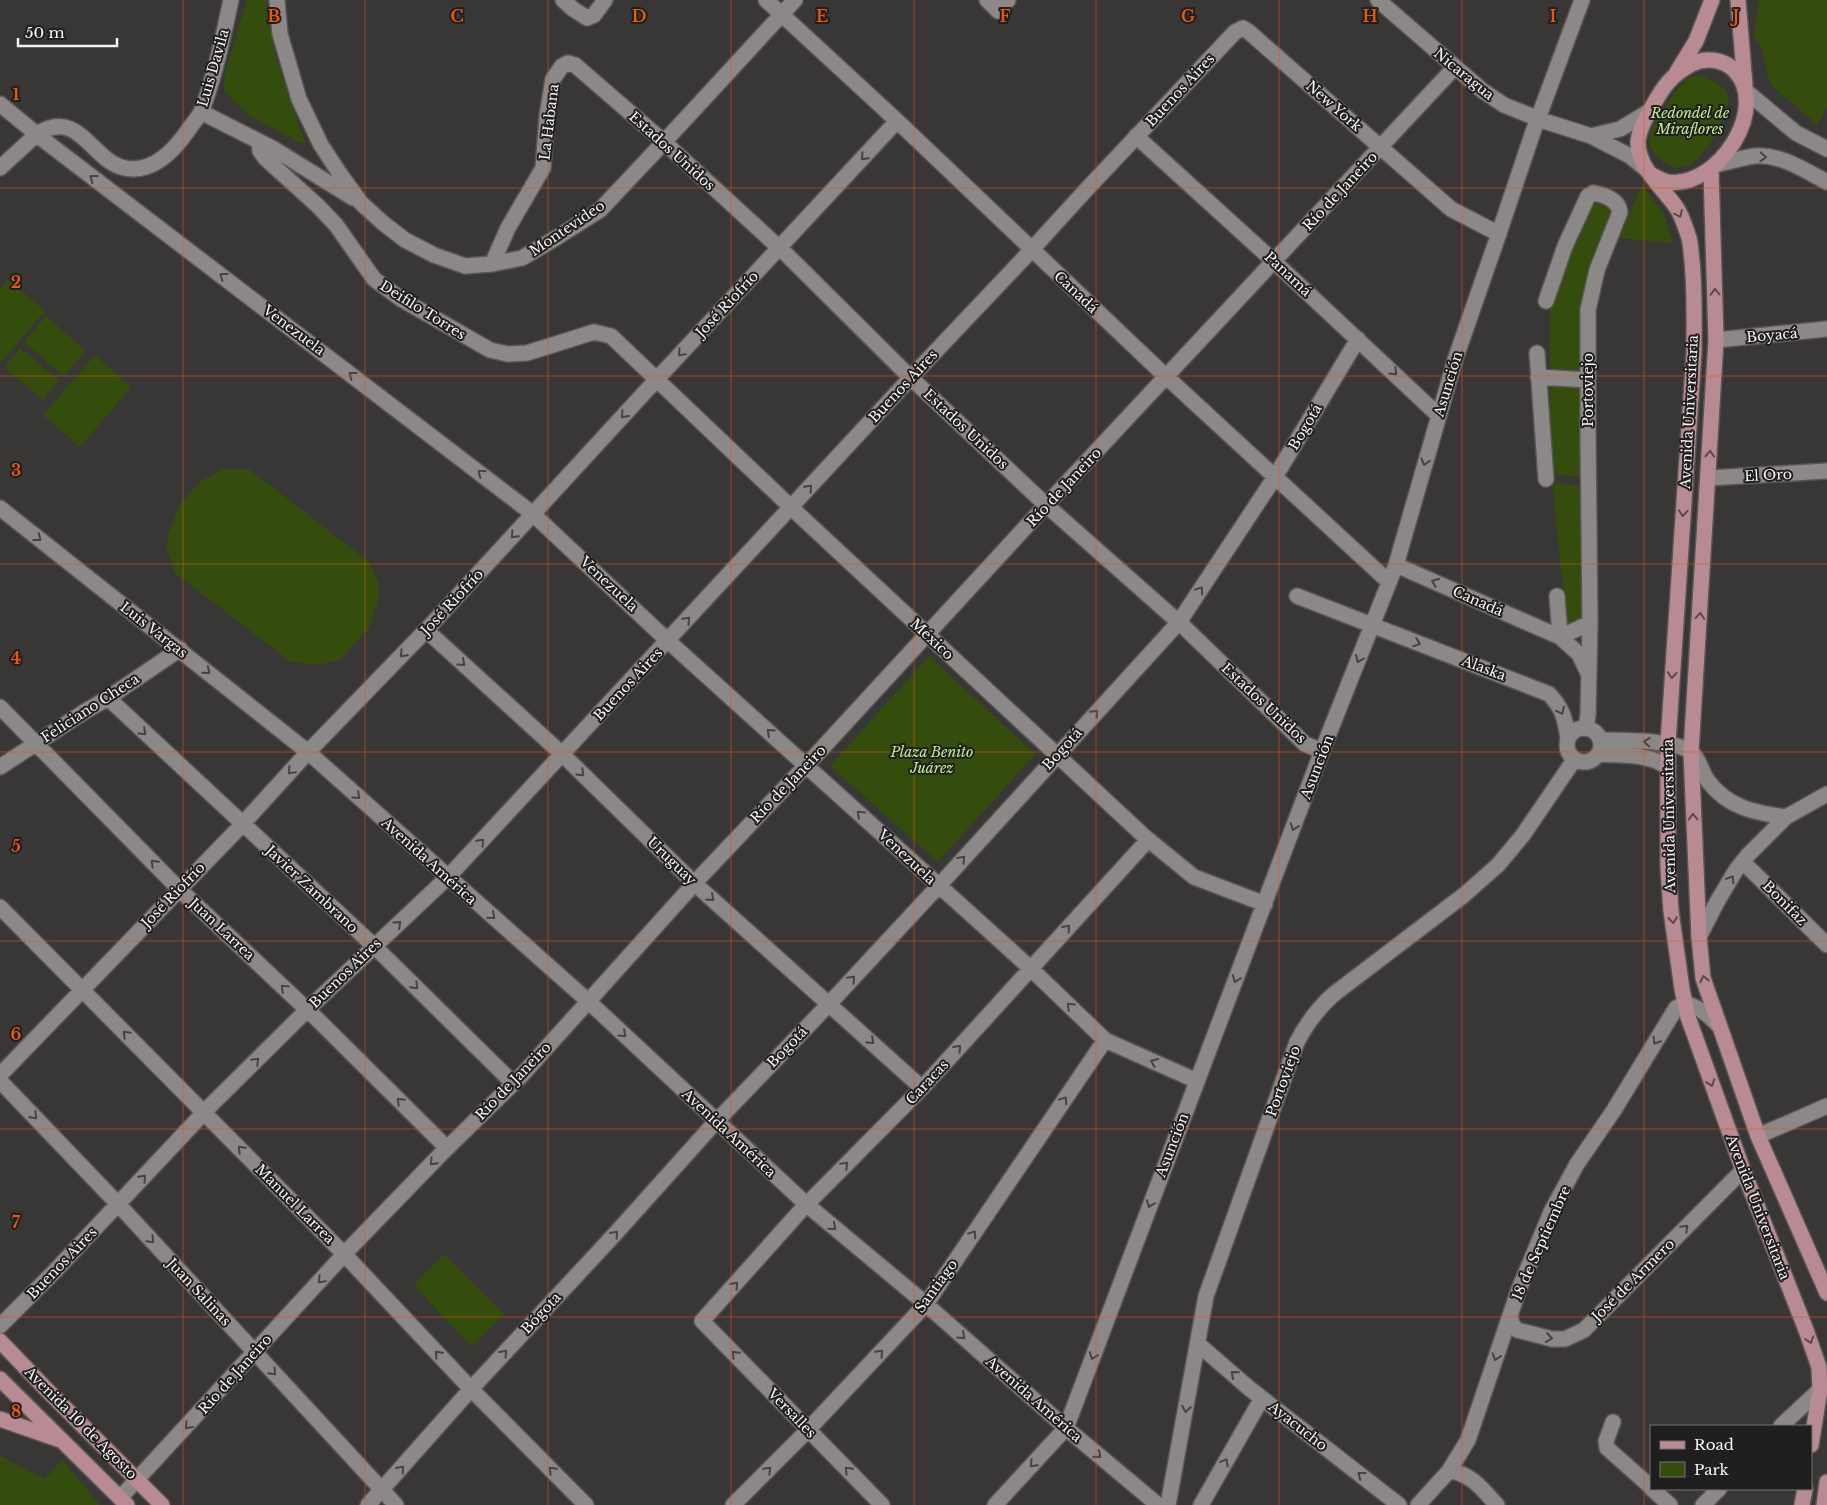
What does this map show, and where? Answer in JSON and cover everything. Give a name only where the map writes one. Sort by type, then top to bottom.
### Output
[{"type":"main road","points":[[1712,0],[1696,41],[1677,72],[1663,88],[1640,131],[1638,143],[1640,154],[1649,172],[1666,182],[1694,180],[1713,167],[1724,156],[1735,140],[1742,123],[1746,89],[1738,0]]},
{"type":"main road","points":[[1677,72],[1699,61],[1713,60],[1727,65],[1734,70],[1746,89]]},
{"type":"main road","name":"Avenida Universitaria","points":[[1713,167],[1716,340],[1691,752],[1699,937],[1703,978],[1758,1136],[1827,1293]]},
{"type":"main road","name":"Avenida Universitaria","points":[[1649,172],[1678,208],[1690,240],[1695,287],[1694,352],[1667,767],[1668,867],[1672,920],[1685,1003],[1699,1048],[1743,1170],[1819,1367],[1824,1386],[1812,1440]]},
{"type":"main road","name":"Avenida 10 de Agosto","points":[[0,1341],[162,1505]]},
{"type":"main road","name":"Avenida 10 de Agosto","points":[[0,1379],[124,1502]]},
{"type":"main road","points":[[0,1419],[64,1441]]},
{"type":"main road","points":[[1824,1505],[1827,1482]]},
{"type":"main road","points":[[1802,1505],[1805,1490]]},
{"type":"street","name":"Luis Davila","points":[[37,134],[61,127],[77,132],[112,163],[121,167],[133,169],[148,166],[163,159],[180,141],[201,112],[213,74],[231,0]]},
{"type":"street","name":"Montevideo","points":[[278,0],[280,34],[299,99],[322,148],[361,203]]},
{"type":"street","points":[[563,0],[573,10],[587,18],[594,15],[604,0]]},
{"type":"street","name":"Canadá","points":[[766,0],[1167,377],[1389,582]]},
{"type":"street","name":"Montevideo","points":[[259,142],[361,203],[405,240],[434,254],[465,266],[492,264],[522,258],[600,210],[795,0]]},
{"type":"street","points":[[987,0],[1003,5]]},
{"type":"street","name":"Nicaragua","points":[[1378,0],[1483,91],[1504,105],[1592,136],[1630,156],[1649,172]]},
{"type":"street","name":"Asunción","points":[[995,1505],[1066,1428],[1322,751],[1396,565],[1455,360],[1538,118],[1582,0]]},
{"type":"street","name":"Buenos Aires","points":[[0,1326],[204,1112],[307,1010],[448,877],[1136,136],[1235,32],[1243,28]]},
{"type":"street","name":"New York","points":[[1243,28],[1250,32],[1452,209],[1499,234]]},
{"type":"street","name":"Estados Unidos","points":[[568,63],[574,65],[664,142],[779,248],[910,378],[1046,505],[1178,622],[1305,744],[1322,751]]},
{"type":"street","name":"La Habana","points":[[492,264],[508,228],[543,168],[547,116],[553,79],[562,66],[568,63]]},
{"type":"street","name":"Río de Janeiro","points":[[124,1502],[138,1480],[344,1254],[512,1084],[694,883],[1455,67]]},
{"type":"street","points":[[1746,89],[1796,133],[1827,150]]},
{"type":"street","name":"Venezuela","points":[[0,104],[534,514],[668,641],[1030,968],[1105,1040],[1188,1078],[1194,1079],[1198,1077]]},
{"type":"street","points":[[1592,136],[1620,129],[1650,111]]},
{"type":"street","points":[[201,112],[259,142]]},
{"type":"street","name":"José Riofrío","points":[[0,1075],[426,630],[897,122]]},
{"type":"street","points":[[0,168],[37,134]]},
{"type":"street","name":"Panamá","points":[[1136,136],[1274,261],[1438,415]]},
{"type":"street","name":"Deifilo Torres","points":[[259,142],[260,151],[266,159],[336,225],[374,279],[401,299],[490,350],[508,354],[526,353],[594,332],[611,336],[620,343]]},
{"type":"street","points":[[1713,167],[1753,156],[1766,156],[1784,160],[1827,182]]},
{"type":"street","name":"Portoviejo","points":[[1546,300],[1565,246],[1588,196],[1593,192],[1614,201],[1619,206],[1620,212],[1597,270],[1588,310],[1590,676],[1586,728]]},
{"type":"street","name":"Boyacá","points":[[1716,340],[1827,329]]},
{"type":"street","name":"Bogotá","points":[[716,1122],[829,1004],[1178,622],[1275,477],[1358,339]]},
{"type":"street","name":"México","points":[[620,343],[792,507],[1148,840],[1194,877],[1265,904]]},
{"type":"street","points":[[1537,353],[1546,479]]},
{"type":"street","points":[[1538,377],[1588,380]]},
{"type":"street","name":"El Oro","points":[[1709,478],[1827,471]]},
{"type":"street","name":"Luis Vargas","points":[[0,508],[308,752]]},
{"type":"street","name":"Canadá","points":[[1396,565],[1560,637],[1579,654],[1590,676]]},
{"type":"street","name":"Alaska","points":[[1296,596],[1549,694],[1558,704],[1565,717],[1568,739]]},
{"type":"street","points":[[1556,596],[1560,637],[1590,623]]},
{"type":"street","name":"Uruguay","points":[[426,630],[562,754],[694,883],[922,1088]]},
{"type":"street","name":"Feliciano Checa","points":[[0,767],[108,698],[180,649]]},
{"type":"street","name":"Javier Zambrano","points":[[108,698],[374,946],[512,1084]]},
{"type":"street","name":"Juan Larrea","points":[[0,707],[179,889],[307,1010],[447,1148]]},
{"type":"street","points":[[1586,728],[1595,732],[1600,747],[1591,762],[1580,762],[1574,760],[1567,751],[1568,739],[1575,730],[1586,728]]},
{"type":"street","points":[[1600,747],[1668,743],[1681,747],[1691,752],[1700,763],[1708,781],[1724,797],[1742,808],[1756,813],[1786,817]]},
{"type":"street","points":[[1600,747],[1649,758],[1659,761],[1667,767]]},
{"type":"street","name":"Avenida América","points":[[308,752],[588,1001],[806,1204],[926,1304],[1066,1428],[1139,1500],[1158,1505]]},
{"type":"street","name":"Portoviejo","points":[[1168,1505],[1206,1296],[1296,1042],[1306,1024],[1334,994],[1464,895],[1498,865],[1523,835],[1574,760]]},
{"type":"street","points":[[1699,937],[1717,902],[1743,862],[1786,817],[1827,794]]},
{"type":"street","name":"Caracas","points":[[702,1321],[806,1204],[922,1088],[1148,840]]},
{"type":"street","name":"Bonifaz","points":[[1743,862],[1827,945]]},
{"type":"street","name":"Manuel Larrea","points":[[0,907],[344,1254],[471,1389],[586,1505]]},
{"type":"street","points":[[1685,1003],[1708,1014],[1719,1026]]},
{"type":"street","name":"18 de Septiembre","points":[[1418,1505],[1449,1471],[1468,1440],[1519,1289],[1552,1210],[1577,1164],[1614,1110],[1676,1008],[1685,1003]]},
{"type":"street","name":"Santiago","points":[[733,1505],[926,1304],[1105,1040]]},
{"type":"street","name":"Juan Salinas","points":[[0,1081],[118,1204],[396,1505]]},
{"type":"street","points":[[1758,1136],[1827,1106]]},
{"type":"street","name":"Bógota","points":[[368,1505],[379,1488],[615,1234],[716,1122]]},
{"type":"street","name":"José de Armero","points":[[1510,1316],[1512,1324],[1517,1330],[1552,1339],[1565,1338],[1584,1330],[1743,1170]]},
{"type":"street","name":"Versalles","points":[[702,1321],[882,1505]]},
{"type":"street","name":"Ayacucho","points":[[1198,1344],[1262,1398],[1400,1505]]},
{"type":"street","points":[[1782,1425],[1824,1386]]},
{"type":"street","points":[[1201,1505],[1262,1398]]},
{"type":"street","points":[[1613,1422],[1606,1440],[1607,1448],[1650,1486]]},
{"type":"street","points":[[1449,1471],[1460,1472],[1472,1479],[1497,1505]]},
{"type":"street","name":"Bógota","points":[[356,1505],[379,1488]]},
{"type":"street","points":[[1654,1490],[1670,1505]]},
{"type":"street","points":[[1704,1505],[1718,1490]]},
{"type":"green space","points":[[247,0],[266,0],[274,50],[306,146],[248,115],[224,91],[225,72]]},
{"type":"green space","points":[[1759,0],[1827,0],[1827,108],[1817,125],[1770,84],[1761,46],[1754,38]]},
{"type":"green space","name":"Redondel de Miraflores","points":[[1703,76],[1726,91],[1728,98],[1724,118],[1719,129],[1700,157],[1690,164],[1676,168],[1655,154],[1650,146],[1650,135],[1659,116],[1679,87],[1691,77]]},
{"type":"green space","points":[[1643,186],[1664,215],[1673,243],[1618,238]]},
{"type":"green space","points":[[1598,199],[1611,206],[1614,212],[1592,268],[1583,477],[1550,474],[1550,305],[1592,200]]},
{"type":"green space","points":[[8,279],[45,311],[0,363],[0,289]]},
{"type":"green space","points":[[46,316],[86,351],[64,376],[24,342]]},
{"type":"green space","points":[[20,348],[59,381],[43,400],[4,367]]},
{"type":"green space","points":[[95,355],[131,387],[80,447],[43,415]]},
{"type":"green space","points":[[223,469],[250,470],[368,561],[379,583],[378,600],[369,628],[341,659],[317,665],[291,662],[175,573],[167,550],[168,534],[180,504],[201,481]]},
{"type":"green space","points":[[1552,483],[1585,486],[1584,623],[1567,627]]},
{"type":"green space","name":"Plaza Benito Juárez","points":[[929,656],[1035,754],[938,862],[830,766]]},
{"type":"green space","points":[[444,1254],[504,1314],[471,1346],[414,1285]]},
{"type":"green space","points":[[0,1456],[45,1479],[62,1460],[100,1505],[0,1505]]}]
